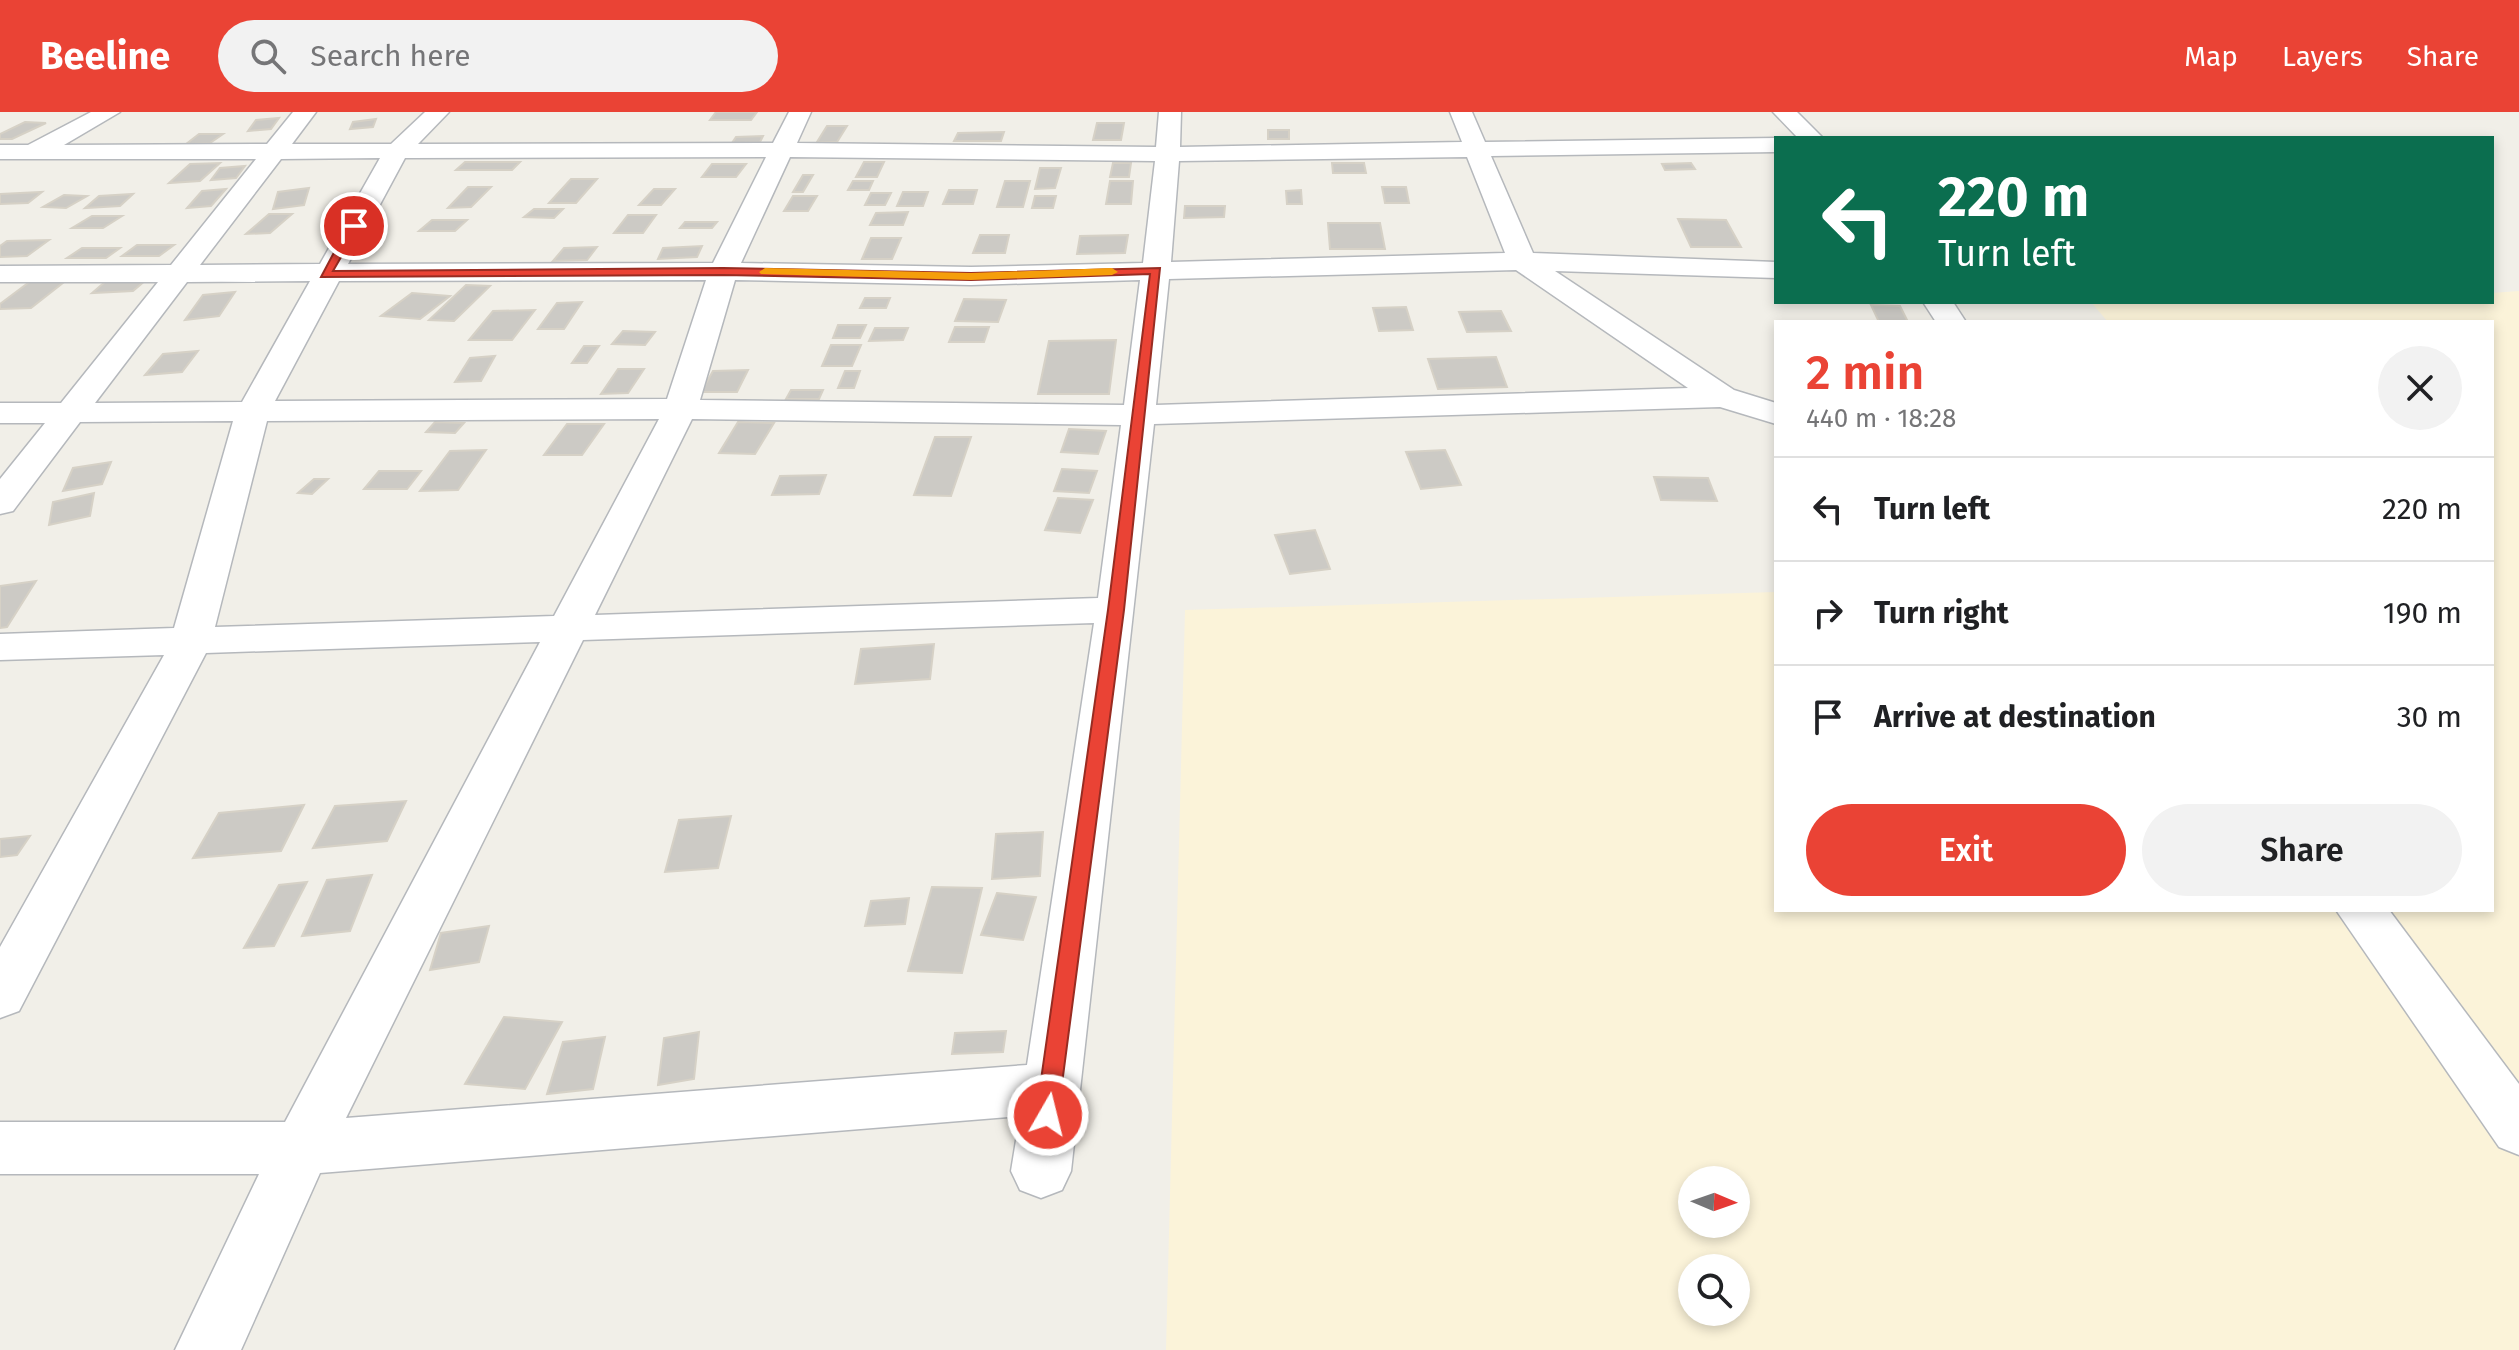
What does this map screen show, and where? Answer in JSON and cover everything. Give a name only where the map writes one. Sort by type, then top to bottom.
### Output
[{"type":"street","points":[[0,170],[109,112]]},
{"type":"street","points":[[0,503],[305,112]]},
{"type":"street","points":[[0,996],[191,642],[253,411],[396,152],[438,112]]},
{"type":"street","points":[[208,1350],[302,1148],[680,410],[723,271],[800,112]]},
{"type":"street","points":[[1041,1171],[1116,610],[1156,270],[1170,112]]},
{"type":"street","points":[[1461,112],[1522,261],[1722,397],[1774,413]]},
{"type":"street","points":[[1784,112],[1809,136]]},
{"type":"street","points":[[0,152],[272,154],[781,150],[1168,154],[1475,147],[1774,145]]},
{"type":"street","points":[[0,274],[723,271],[971,276],[1522,261],[1774,270]]},
{"type":"street","points":[[0,413],[680,410],[1139,415],[1722,397]]},
{"type":"street","points":[[0,647],[1116,610]]},
{"type":"street","points":[[2362,912],[2519,1129]]},
{"type":"street","points":[[0,1148],[302,1148],[972,1097],[1052,1087]]},
{"type":"sand","points":[[2519,291],[2519,1350],[1166,1350],[1185,610],[1774,592],[1774,912],[2494,912],[2494,320],[2106,320],[2093,304],[2494,304],[2494,293]]},
{"type":"building","points":[[716,112],[757,112],[751,120],[710,120]]},
{"type":"building","points":[[279,118],[271,129],[248,131],[256,120]]},
{"type":"building","points":[[376,119],[373,127],[350,129],[353,122]]},
{"type":"building","points":[[25,122],[46,123],[12,139],[0,139],[0,134]]},
{"type":"building","points":[[1097,123],[1124,123],[1121,140],[1093,140]]},
{"type":"building","points":[[827,126],[847,126],[837,142],[817,142]]},
{"type":"building","points":[[1268,130],[1289,130],[1289,139],[1268,139]]},
{"type":"building","points":[[1004,132],[1001,141],[954,141],[958,133]]},
{"type":"building","points":[[199,134],[223,134],[210,143],[186,144]]},
{"type":"building","points":[[763,136],[760,142],[732,143],[736,137]]},
{"type":"building","points":[[465,162],[520,162],[512,170],[456,170]]},
{"type":"building","points":[[864,162],[884,162],[877,177],[856,177]]},
{"type":"building","points":[[220,163],[200,181],[169,183],[190,164]]},
{"type":"building","points":[[1113,163],[1131,163],[1129,177],[1110,177]]},
{"type":"building","points":[[1332,163],[1364,163],[1366,173],[1333,173]]},
{"type":"building","points":[[1691,163],[1695,169],[1665,170],[1662,164]]},
{"type":"building","points":[[712,164],[746,164],[736,177],[702,177]]},
{"type":"building","points":[[245,166],[236,178],[211,180],[220,168]]},
{"type":"building","points":[[1040,168],[1061,168],[1055,188],[1035,189]]},
{"type":"building","points":[[803,175],[813,175],[803,192],[793,192]]},
{"type":"building","points":[[571,179],[597,179],[576,203],[549,203]]},
{"type":"building","points":[[853,181],[873,181],[869,190],[848,190]]},
{"type":"building","points":[[1005,181],[1030,181],[1023,207],[997,207]]},
{"type":"building","points":[[1110,181],[1133,181],[1131,204],[1106,204]]},
{"type":"building","points":[[468,187],[491,187],[471,207],[448,208]]},
{"type":"building","points":[[1382,187],[1406,187],[1409,203],[1385,203]]},
{"type":"building","points":[[309,188],[304,205],[273,209],[278,192]]},
{"type":"building","points":[[226,189],[211,206],[187,208],[202,191]]},
{"type":"building","points":[[654,189],[675,189],[661,205],[639,205]]},
{"type":"building","points":[[949,190],[977,190],[973,204],[943,204]]},
{"type":"building","points":[[1301,190],[1302,204],[1287,204],[1286,191]]},
{"type":"building","points":[[42,192],[28,203],[0,204],[0,194]]},
{"type":"building","points":[[903,192],[928,192],[923,206],[897,206]]},
{"type":"building","points":[[871,193],[891,193],[885,205],[865,205]]},
{"type":"building","points":[[133,194],[120,206],[85,208],[99,196]]},
{"type":"building","points":[[64,195],[87,196],[66,208],[43,207]]},
{"type":"building","points":[[793,196],[817,196],[808,211],[784,211]]},
{"type":"building","points":[[1035,196],[1056,196],[1053,208],[1032,208]]},
{"type":"building","points":[[1185,206],[1225,206],[1224,217],[1184,218]]},
{"type":"building","points":[[534,209],[563,209],[554,218],[524,217]]},
{"type":"building","points":[[908,212],[903,225],[870,225],[876,213]]},
{"type":"building","points":[[269,214],[292,214],[270,233],[246,234]]},
{"type":"building","points":[[628,215],[656,215],[643,233],[614,233]]},
{"type":"building","points":[[92,216],[122,216],[103,228],[72,228]]},
{"type":"building","points":[[1678,219],[1726,220],[1741,247],[1691,247]]},
{"type":"building","points":[[432,220],[467,220],[455,231],[419,231]]},
{"type":"building","points":[[685,222],[717,222],[712,228],[680,228]]},
{"type":"building","points":[[1328,223],[1380,223],[1385,249],[1330,249]]},
{"type":"building","points":[[980,235],[1009,235],[1005,253],[973,253]]},
{"type":"building","points":[[1128,235],[1125,253],[1077,254],[1080,236]]},
{"type":"building","points":[[871,238],[901,238],[892,259],[862,259]]},
{"type":"building","points":[[49,240],[27,256],[0,257],[0,246],[7,241]]},
{"type":"building","points":[[137,245],[174,245],[159,256],[122,256]]},
{"type":"building","points":[[702,246],[697,257],[658,259],[663,248]]},
{"type":"building","points":[[597,247],[587,260],[553,261],[564,248]]},
{"type":"building","points":[[82,248],[120,248],[106,258],[67,258]]},
{"type":"building","points":[[68,279],[31,308],[0,309],[0,304],[32,280]]},
{"type":"building","points":[[146,280],[133,291],[92,293],[106,281]]},
{"type":"building","points":[[466,285],[490,286],[454,321],[429,320]]},
{"type":"building","points":[[235,292],[219,316],[185,320],[203,295]]},
{"type":"building","points":[[412,293],[450,296],[420,319],[381,316]]},
{"type":"building","points":[[865,298],[890,298],[886,308],[860,308]]},
{"type":"building","points":[[964,299],[1006,300],[998,322],[955,321]]},
{"type":"building","points":[[582,302],[564,329],[538,329],[557,303]]},
{"type":"building","points":[[1871,305],[1900,306],[1907,320],[1878,320]]},
{"type":"building","points":[[1406,307],[1413,330],[1379,331],[1373,308]]},
{"type":"building","points":[[535,310],[512,340],[469,340],[493,311]]},
{"type":"building","points":[[1501,311],[1511,331],[1467,332],[1459,312]]},
{"type":"building","points":[[838,325],[866,325],[860,338],[833,338]]},
{"type":"building","points":[[955,327],[989,327],[984,342],[949,342]]},
{"type":"building","points":[[875,328],[908,328],[903,340],[869,341]]},
{"type":"building","points":[[623,331],[655,332],[645,345],[612,344]]},
{"type":"building","points":[[1116,340],[1109,394],[1038,394],[1049,341]]},
{"type":"building","points":[[831,345],[861,345],[852,366],[822,366]]},
{"type":"building","points":[[584,346],[599,346],[587,363],[572,363]]},
{"type":"building","points":[[198,351],[182,372],[145,375],[163,354]]},
{"type":"building","points":[[495,356],[481,381],[455,382],[470,358]]},
{"type":"building","points":[[1496,357],[1507,387],[1438,389],[1428,359]]},
{"type":"building","points":[[618,369],[644,369],[628,393],[601,394]]},
{"type":"building","points":[[748,370],[737,392],[701,392],[713,371]]},
{"type":"building","points":[[845,371],[860,371],[854,388],[838,388]]},
{"type":"building","points":[[791,390],[823,390],[819,399],[786,399]]},
{"type":"building","points":[[435,422],[464,423],[455,433],[426,432]]},
{"type":"building","points":[[738,422],[774,423],[755,454],[719,453]]},
{"type":"building","points":[[567,424],[604,424],[582,455],[544,455]]},
{"type":"building","points":[[1069,429],[1106,431],[1098,454],[1061,452]]},
{"type":"building","points":[[935,437],[971,437],[951,496],[914,495]]},
{"type":"building","points":[[486,450],[458,490],[420,491],[450,451]]},
{"type":"building","points":[[1445,450],[1461,485],[1421,489],[1406,452]]},
{"type":"building","points":[[111,462],[102,484],[63,491],[73,468]]},
{"type":"building","points":[[1062,469],[1097,471],[1089,493],[1054,491]]},
{"type":"building","points":[[379,471],[421,471],[407,489],[364,489]]},
{"type":"building","points":[[826,475],[819,494],[772,495],[780,476]]},
{"type":"building","points":[[1654,477],[1708,478],[1717,501],[1661,500]]},
{"type":"building","points":[[314,479],[328,479],[312,494],[298,493]]},
{"type":"building","points":[[94,493],[90,516],[49,525],[53,502]]},
{"type":"building","points":[[1058,498],[1093,500],[1080,533],[1045,530]]},
{"type":"building","points":[[1315,530],[1330,569],[1290,574],[1275,535]]},
{"type":"building","points":[[36,581],[7,627],[0,628],[0,586]]},
{"type":"building","points":[[934,644],[930,679],[855,684],[861,649]]},
{"type":"building","points":[[406,801],[387,841],[313,848],[335,806]]},
{"type":"building","points":[[304,805],[281,851],[193,858],[219,813]]},
{"type":"building","points":[[731,816],[718,868],[665,872],[679,820]]},
{"type":"building","points":[[1043,832],[1040,876],[992,879],[996,834]]},
{"type":"building","points":[[30,836],[17,855],[0,857],[0,839]]},
{"type":"building","points":[[372,875],[350,931],[302,936],[327,880]]},
{"type":"building","points":[[307,882],[274,946],[244,948],[279,885]]},
{"type":"building","points":[[932,887],[982,888],[962,973],[908,971]]},
{"type":"building","points":[[997,893],[1036,897],[1023,940],[981,935]]},
{"type":"building","points":[[909,898],[905,924],[865,926],[871,901]]},
{"type":"building","points":[[489,926],[479,962],[430,970],[441,933]]},
{"type":"building","points":[[504,1017],[562,1022],[525,1089],[465,1084]]},
{"type":"building","points":[[1006,1031],[1003,1052],[952,1054],[955,1033]]},
{"type":"building","points":[[699,1032],[694,1079],[658,1085],[664,1038]]},
{"type":"building","points":[[605,1037],[593,1089],[547,1094],[563,1042]]},
{"type":"slow traffic","points":[[765,272],[971,276],[1112,272]]},
{"type":"route","points":[[354,226],[326,275],[723,271],[971,276],[1156,270],[1116,610],[1048,1115]]}]
